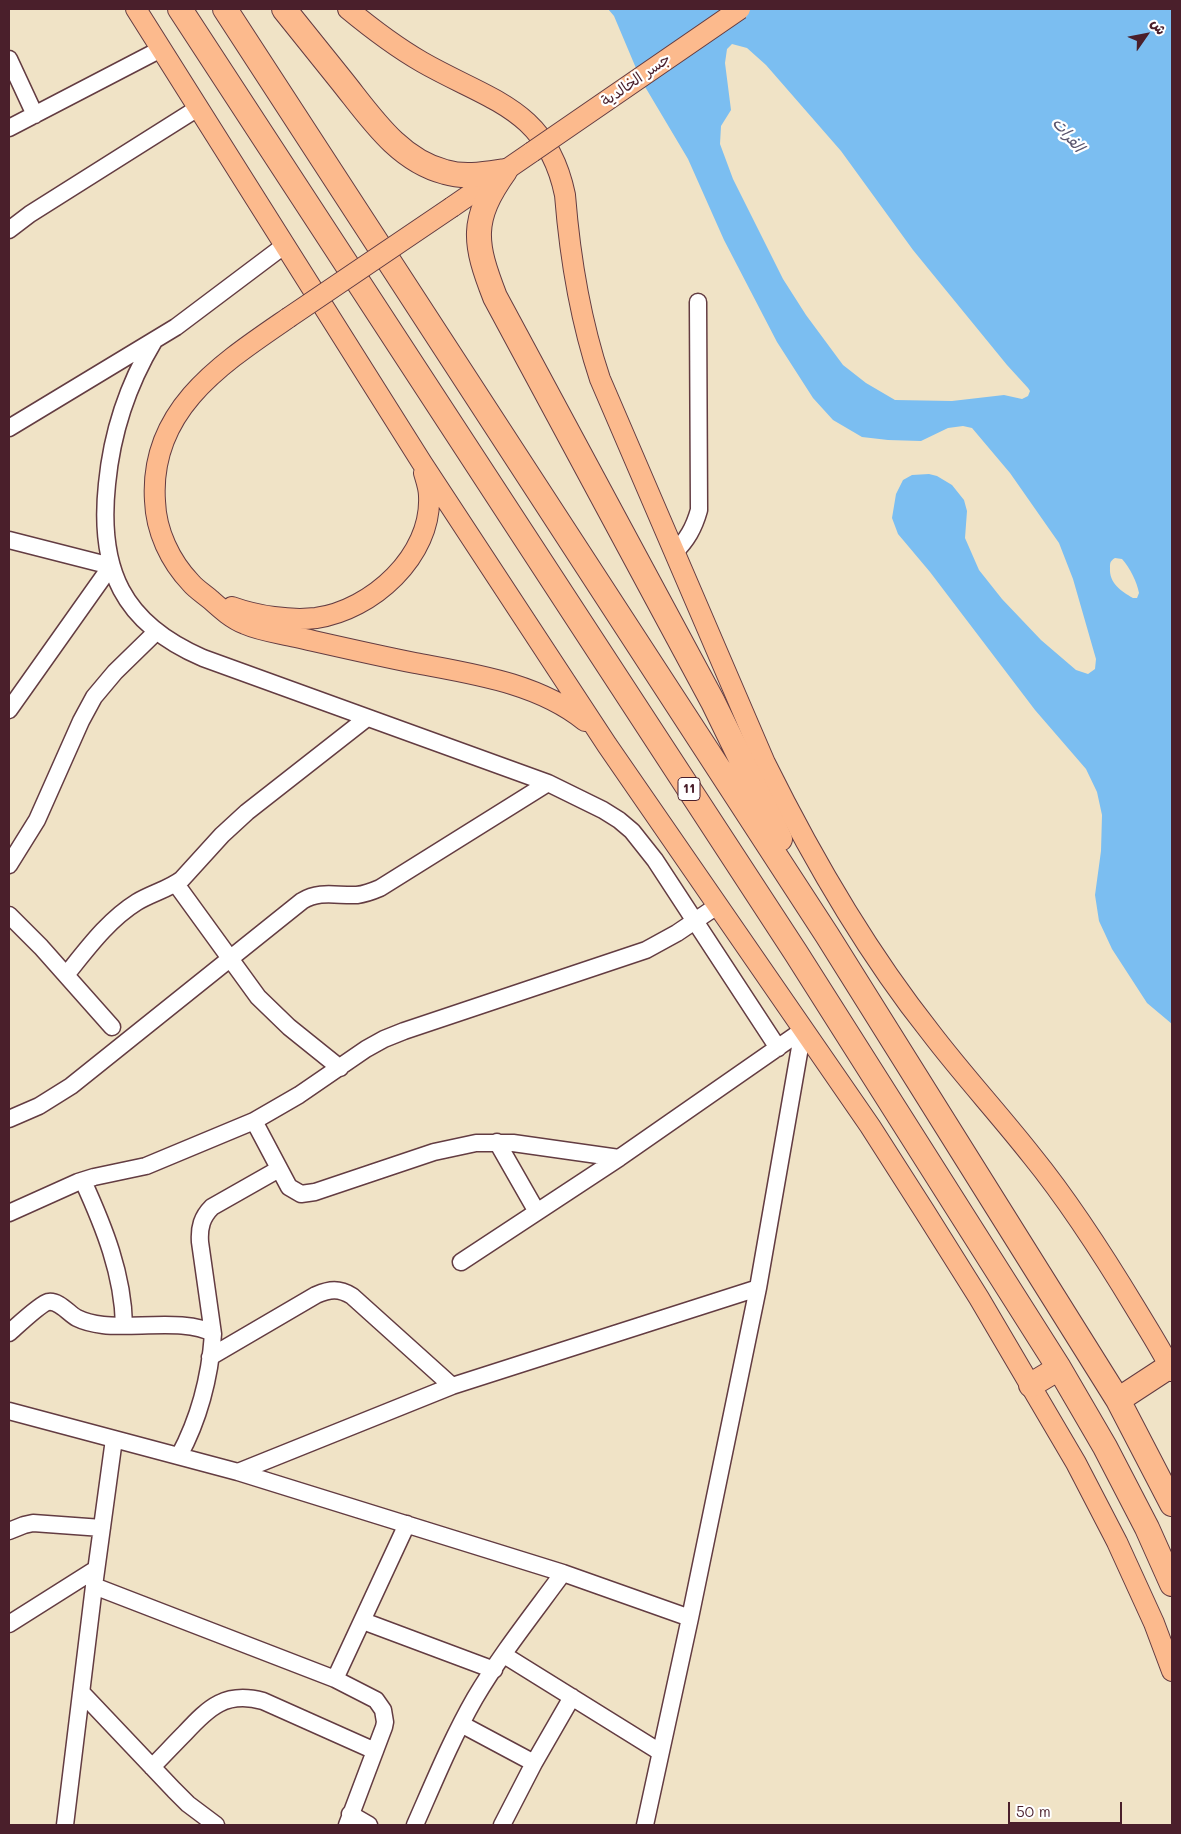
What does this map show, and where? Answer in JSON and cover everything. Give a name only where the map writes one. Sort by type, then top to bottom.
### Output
[{"type":"highway","name":"11","points":[[180,9],[796,954],[1059,1368],[1105,1447],[1147,1528],[1172,1584]]},
{"type":"highway","name":"11","points":[[225,9],[827,935],[1118,1400],[1172,1504]]},
{"type":"highway","points":[[284,9],[385,134],[412,157],[427,166],[446,173],[472,176],[505,171]]},
{"type":"highway","points":[[505,171],[486,201],[480,221],[478,246],[485,271],[495,297],[713,702],[827,935],[796,954]]},
{"type":"highway","points":[[1031,1385],[1059,1368]]},
{"type":"highway","points":[[1118,1400],[1171,1368]]},
{"type":"main road","points":[[136,9],[422,463],[607,745],[870,1126],[920,1204],[1076,1462],[1117,1542],[1154,1623],[1172,1671]]},
{"type":"main road","points":[[348,9],[393,44],[420,61],[508,107],[523,117],[546,144],[562,177],[579,304],[588,342],[600,379],[765,763],[793,820],[847,914],[892,982],[930,1033],[1032,1156],[1060,1193],[1111,1268],[1171,1368]]},
{"type":"main road","name":"جسر الخالدية","points":[[607,745],[588,723],[570,708],[522,688],[472,674],[339,648],[265,630],[244,624],[224,612],[191,584],[176,564],[163,540],[155,514],[154,482],[158,458],[166,434],[181,408],[218,368],[288,318],[740,9]]},
{"type":"main road","points":[[209,599],[235,608],[284,618],[316,618],[347,609],[375,594],[399,572],[417,546],[427,521],[429,495],[422,463]]},
{"type":"street","points":[[9,128],[161,48]]},
{"type":"street","points":[[9,59],[35,115]]},
{"type":"street","points":[[9,230],[30,214],[198,108]]},
{"type":"street","points":[[9,428],[154,341],[200,310],[285,245]]},
{"type":"street","points":[[674,554],[686,541],[695,526],[699,510],[698,302]]},
{"type":"street","points":[[154,341],[139,366],[118,420],[111,449],[104,505],[106,547],[111,566],[118,585],[128,602],[141,618],[156,632],[202,658],[548,783],[604,810],[619,820],[632,832],[654,860],[778,1048]]},
{"type":"street","points":[[9,540],[111,566]]},
{"type":"street","points":[[9,710],[111,566]]},
{"type":"street","points":[[9,865],[37,820],[81,721],[94,697],[115,672],[156,632]]},
{"type":"street","points":[[66,975],[101,933],[123,912],[150,895],[176,884],[189,874],[222,835],[247,812],[368,718]]},
{"type":"street","points":[[9,1119],[40,1106],[72,1086],[302,901],[317,894],[356,895],[380,888],[548,783]]},
{"type":"street","points":[[176,884],[229,959],[258,996],[273,1012],[340,1068]]},
{"type":"street","points":[[9,1213],[83,1181],[146,1166],[254,1121],[384,1039],[646,950],[662,942],[718,906]]},
{"type":"street","points":[[9,915],[112,1026]]},
{"type":"street","points":[[462,1262],[619,1158],[803,1030]]},
{"type":"street","points":[[645,1825],[758,1288],[803,1030]]},
{"type":"street","points":[[254,1121],[289,1187],[295,1192],[308,1194],[455,1146],[476,1143],[497,1142],[619,1158]]},
{"type":"street","points":[[497,1142],[537,1212]]},
{"type":"street","points":[[179,1456],[191,1434],[200,1404],[210,1356],[212,1334],[200,1242],[201,1222],[212,1207],[279,1170]]},
{"type":"street","points":[[83,1181],[99,1216],[120,1279],[124,1325]]},
{"type":"street","points":[[238,1472],[452,1386],[758,1288]]},
{"type":"street","points":[[210,1356],[316,1295],[331,1290],[338,1290],[352,1296],[452,1386]]},
{"type":"street","points":[[9,1333],[43,1304],[50,1302],[57,1304],[77,1318],[90,1323],[104,1325],[190,1326],[205,1329],[212,1334]]},
{"type":"street","points":[[9,1411],[238,1472],[563,1573],[690,1618]]},
{"type":"street","points":[[69,1823],[94,1586],[114,1439]]},
{"type":"street","points":[[9,1531],[24,1524],[32,1523],[102,1528]]},
{"type":"street","points":[[335,1679],[407,1524]]},
{"type":"street","points":[[9,1624],[96,1569]]},
{"type":"street","points":[[415,1825],[461,1724],[504,1654],[563,1573]]},
{"type":"street","points":[[94,1586],[335,1679],[376,1700],[383,1710],[384,1728],[349,1820],[369,1825]]},
{"type":"street","points":[[363,1621],[494,1670]]},
{"type":"street","points":[[504,1654],[660,1752]]},
{"type":"street","points":[[82,1693],[188,1804],[216,1825]]},
{"type":"street","points":[[152,1767],[206,1711],[222,1702],[239,1697],[263,1701],[375,1751]]},
{"type":"street","points":[[502,1825],[534,1763],[572,1697]]},
{"type":"street","points":[[461,1724],[534,1763]]},
{"type":"water","name":"الفرات","points":[[608,9],[1172,9],[1172,1024],[1147,1003],[1112,949],[1099,921],[1095,895],[1101,851],[1102,815],[1097,792],[1086,769],[1035,710],[930,572],[898,534],[892,518],[896,494],[903,480],[912,475],[929,474],[937,476],[952,485],[964,500],[967,511],[965,538],[979,570],[1002,599],[1041,640],[1076,670],[1088,674],[1095,669],[1096,659],[1073,579],[1059,543],[1010,473],[972,428],[963,426],[948,428],[921,441],[862,437],[833,420],[813,398],[777,342],[724,240],[688,159],[641,80],[614,16]],"holes":[[[732,44],[747,48],[766,65],[841,151],[913,250],[1028,388],[1030,391],[1028,396],[1022,399],[1004,395],[952,401],[895,400],[866,383],[843,365],[806,315],[783,279],[733,179],[720,144],[721,126],[731,110],[725,63],[727,49]],[[1115,558],[1122,559],[1135,580],[1139,593],[1137,598],[1133,598],[1124,592],[1111,578],[1110,565],[1111,561]]]}]
